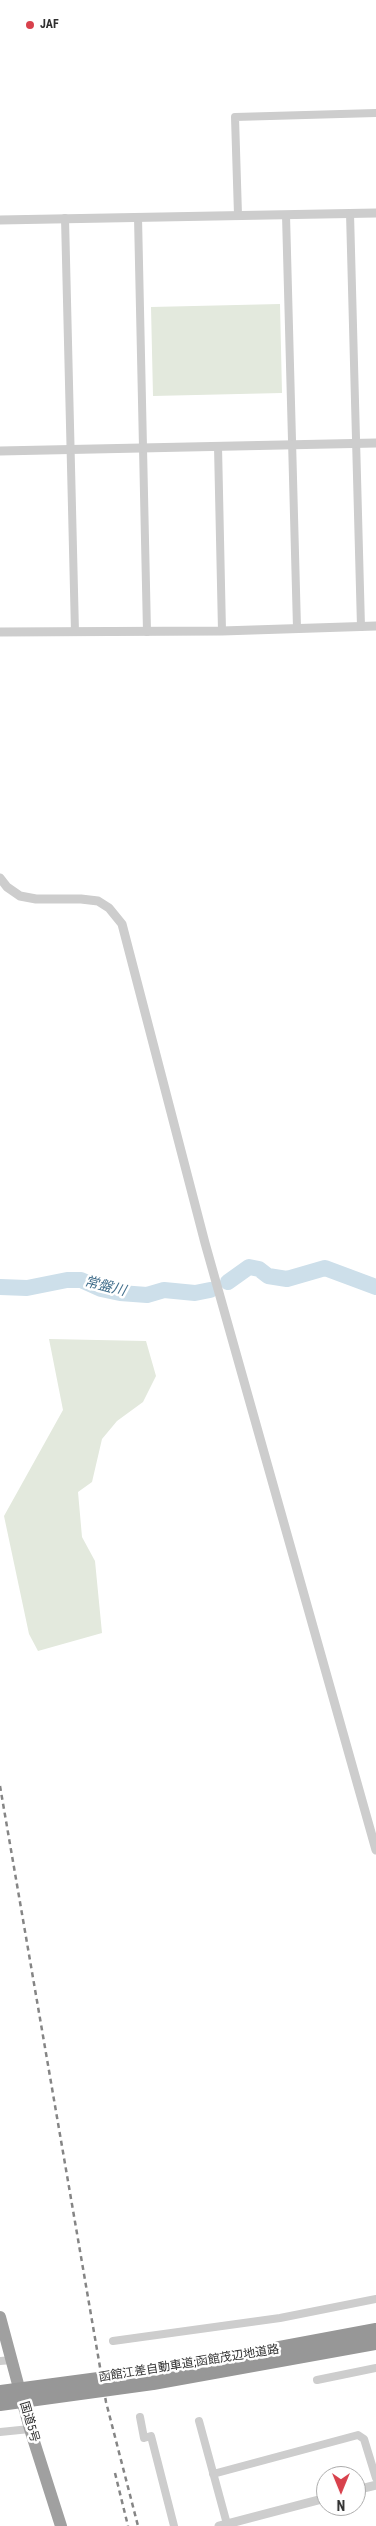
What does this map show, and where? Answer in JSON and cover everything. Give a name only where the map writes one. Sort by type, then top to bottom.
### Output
[{"type":"highway","name":"国道5号","points":[[0,2316],[6,2360],[61,2526]]},
{"type":"highway","name":"函館江差自動車道;函館茂辺地道路","points":[[0,2392],[151,2372],[376,2330]]},
{"type":"highway","name":"函館江差自動車道;函館茂辺地道路","points":[[0,2404],[153,2383],[376,2344]]},
{"type":"street","points":[[238,216],[235,117],[376,112]]},
{"type":"street","points":[[350,213],[354,444],[361,627]]},
{"type":"street","points":[[0,220],[376,213]]},
{"type":"street","points":[[286,215],[297,628]]},
{"type":"street","points":[[138,217],[147,632]]},
{"type":"street","points":[[65,218],[75,632]]},
{"type":"street","points":[[0,451],[376,443]]},
{"type":"street","points":[[218,446],[222,631]]},
{"type":"street","points":[[0,632],[222,631],[376,626]]},
{"type":"street","points":[[0,878],[20,896],[36,899],[81,898],[98,901],[109,908],[122,924],[206,1243],[376,1850]]},
{"type":"street","points":[[113,2341],[280,2318],[376,2298]]},
{"type":"street","points":[[317,2380],[376,2368]]},
{"type":"street","points":[[140,2416],[144,2438],[152,2436],[174,2526]]},
{"type":"street","points":[[199,2421],[213,2474],[223,2525],[316,2501]]},
{"type":"street","points":[[0,2432],[30,2429]]},
{"type":"street","points":[[213,2474],[358,2435],[364,2438],[376,2478]]},
{"type":"shaded area","points":[[280,304],[282,393],[153,396],[151,307]]},
{"type":"shaded area","points":[[49,1339],[146,1341],[156,1376],[143,1402],[117,1421],[102,1439],[92,1482],[78,1492],[82,1537],[95,1561],[102,1633],[38,1651],[29,1634],[4,1516],[63,1410]]},
{"type":"waterway","name":"常盤川","points":[[228,1282],[249,1267],[259,1269],[268,1276],[287,1279],[325,1268],[376,1287]]},
{"type":"waterway","name":"常盤川","points":[[0,1287],[27,1288],[67,1280],[81,1280],[101,1289],[120,1293],[147,1295],[164,1290],[195,1293],[210,1290]]},
{"type":"railway","points":[[0,1786],[106,2402],[138,2526]]},
{"type":"railway","points":[[115,2473],[128,2526]]},
{"type":"place","name":"JAF","points":[[30,25]]}]
